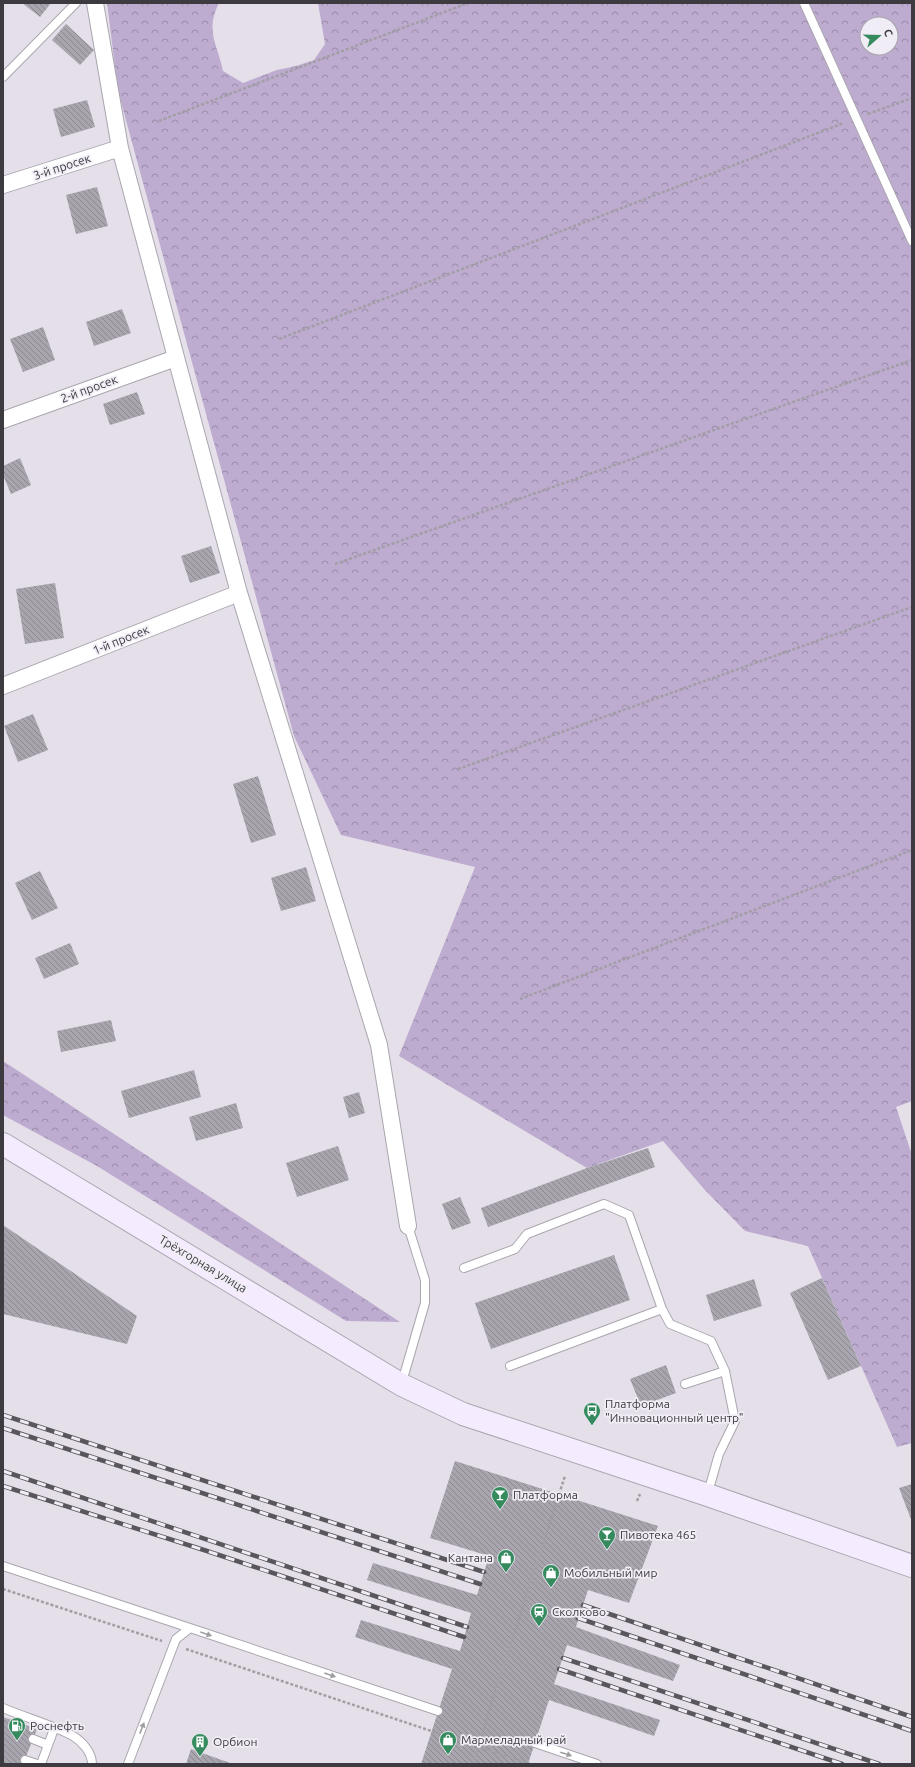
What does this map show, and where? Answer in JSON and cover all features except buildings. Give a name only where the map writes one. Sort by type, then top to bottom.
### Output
[{"type":"street","points":[[95,3],[120,148],[239,593],[379,1045],[408,1226]]},
{"type":"street","name":"3-й просек","points":[[3,185],[120,148]]},
{"type":"street","name":"2-й просек","points":[[3,420],[176,358]]},
{"type":"street","name":"1-й просек","points":[[3,686],[239,593]]},
{"type":"street","name":"Трёхгорная улица","points":[[3,1144],[402,1385],[463,1414],[705,1494],[912,1566]]},
{"type":"lane","points":[[3,77],[76,3]]},
{"type":"lane","points":[[804,3],[912,240]]},
{"type":"lane","points":[[464,1268],[515,1249],[527,1234],[604,1204],[629,1215],[662,1309],[670,1324],[712,1340],[725,1371],[735,1421],[719,1454],[711,1482],[705,1494]]},
{"type":"lane","points":[[402,1385],[425,1303],[425,1280],[408,1226]]},
{"type":"lane","points":[[510,1366],[662,1309]]},
{"type":"lane","points":[[685,1384],[725,1371]]},
{"type":"lane","points":[[3,1566],[438,1711]]},
{"type":"lane","points":[[128,1764],[173,1645],[176,1639],[190,1628]]},
{"type":"lane","points":[[3,1708],[74,1737],[86,1747],[92,1757],[92,1764]]},
{"type":"lane","points":[[41,1764],[54,1729]]},
{"type":"lane","points":[[33,1739],[48,1745]]},
{"type":"lane","points":[[535,1743],[597,1764]]},
{"type":"lane","points":[[25,1760],[37,1764]]},
{"type":"path","points":[[158,121],[468,3]]},
{"type":"path","points":[[279,339],[856,118],[912,98]]},
{"type":"path","points":[[335,564],[912,360]]},
{"type":"path","points":[[458,769],[912,607]]},
{"type":"path","points":[[520,999],[912,850]]},
{"type":"path","points":[[472,1764],[565,1476]]},
{"type":"path","points":[[3,1588],[530,1764]]},
{"type":"green space","points":[[107,3],[219,3],[215,13],[213,29],[223,71],[243,83],[277,70],[314,60],[325,44],[318,3],[912,3],[912,1101],[896,1107],[912,1155],[912,1443],[897,1447],[808,1246],[745,1231],[704,1189],[663,1141],[587,1168],[399,1056],[475,867],[341,835],[294,736],[118,91]]},
{"type":"green space","points":[[3,1061],[400,1322],[346,1321],[97,1166],[3,1115]]},
{"type":"railway","points":[[3,1415],[484,1572]]},
{"type":"railway","points":[[3,1428],[480,1584]]},
{"type":"railway","points":[[3,1471],[467,1627]]},
{"type":"railway","points":[[3,1486],[207,1551],[464,1637]]},
{"type":"railway","points":[[583,1605],[912,1717]]},
{"type":"railway","points":[[578,1618],[912,1731]]},
{"type":"railway","points":[[563,1658],[879,1764]]},
{"type":"railway","points":[[559,1669],[842,1764]]},
{"type":"place","name":"Платформа \"Инновационный центр\"","points":[[592,1426]]},
{"type":"place","name":"Платформа","points":[[500,1510]]},
{"type":"place","name":"Пивотека 465","points":[[607,1550]]},
{"type":"place","name":"Кантана","points":[[506,1573]]},
{"type":"place","name":"Мобильный мир","points":[[551,1588]]},
{"type":"place","name":"Сколково","points":[[539,1627]]},
{"type":"place","name":"Роснефть","points":[[17,1741]]},
{"type":"place","name":"Мармеладный рай","points":[[448,1755]]},
{"type":"place","name":"Орбион","points":[[200,1757]]}]
